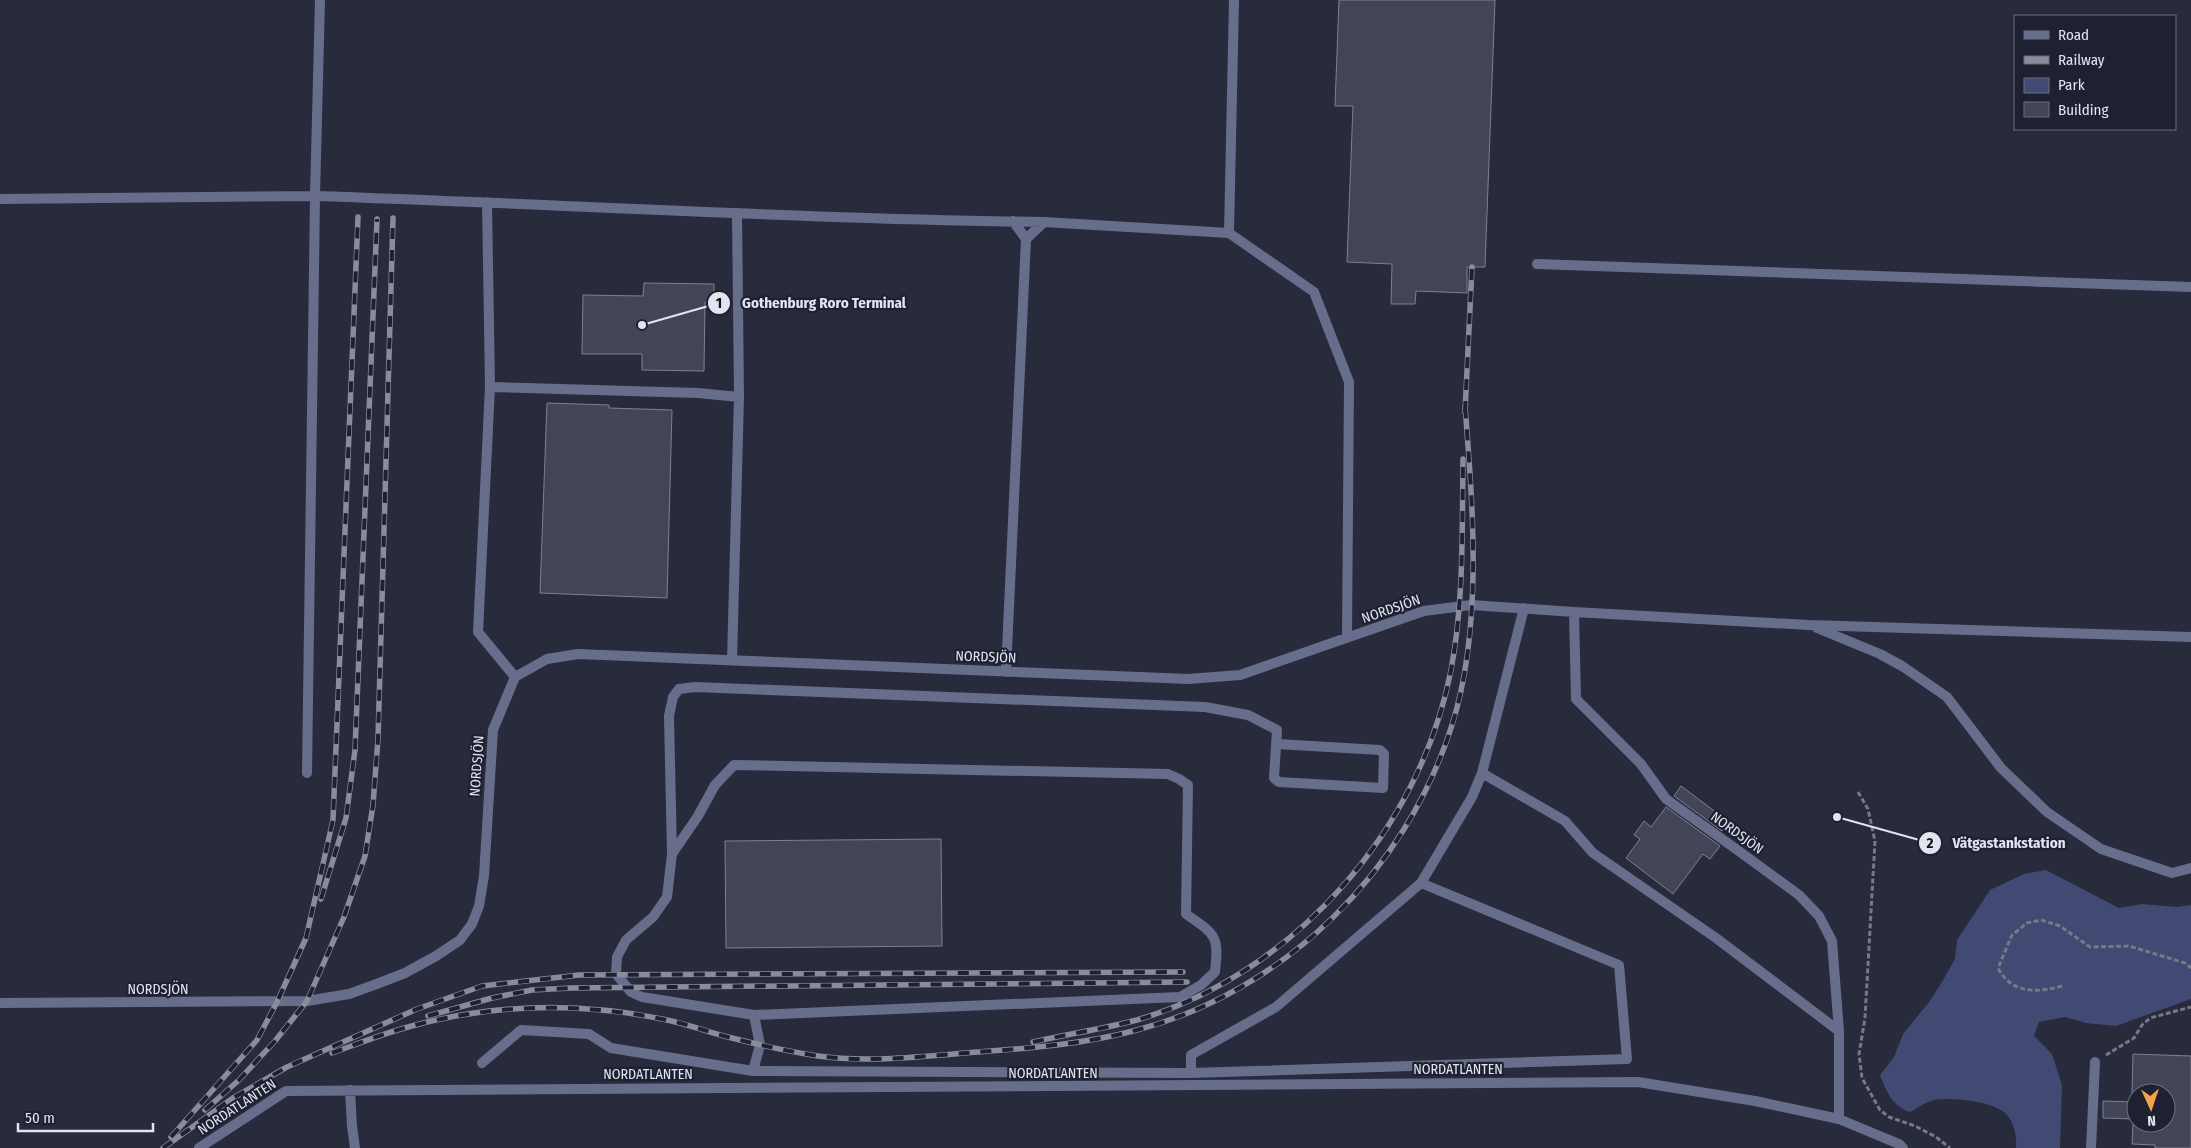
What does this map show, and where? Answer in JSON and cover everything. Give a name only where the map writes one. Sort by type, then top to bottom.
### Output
[{"type":"street","points":[[307,773],[315,196],[320,0]]},
{"type":"street","points":[[1229,233],[1234,0]]},
{"type":"street","points":[[0,199],[315,196],[737,213],[1044,222],[1229,233],[1314,292],[1349,382],[1347,638]]},
{"type":"street","points":[[487,202],[490,387],[478,632],[515,677]]},
{"type":"street","points":[[732,661],[739,397],[737,213]]},
{"type":"street","points":[[1006,672],[1026,239],[1013,221]]},
{"type":"street","points":[[1026,239],[1044,222]]},
{"type":"street","points":[[1537,264],[2191,287]]},
{"type":"street","points":[[490,387],[632,391],[739,397]]},
{"type":"street","name":"NORDSJÖN","points":[[0,1004],[307,1001],[357,991],[405,973],[436,956],[460,940],[472,924],[479,906],[484,876],[493,730],[515,677],[547,659],[578,654],[1188,679],[1240,675],[1424,611],[1464,606],[1524,608],[1574,612],[1576,699],[1641,764],[1666,798],[1799,895],[1819,916],[1832,941],[1839,1031],[1839,1120]]},
{"type":"street","points":[[1191,1073],[1191,1055],[1276,1007],[1422,883],[1472,797],[1482,773],[1524,608]]},
{"type":"street","points":[[1574,612],[1809,625],[2191,637]]},
{"type":"street","points":[[1809,625],[1880,654],[1902,666],[1947,697],[2001,768],[2047,812],[2101,849],[2172,873],[2191,868]]},
{"type":"street","points":[[672,854],[698,816],[715,785],[734,765],[1168,774],[1180,779],[1188,786],[1186,914],[1212,932],[1218,947],[1215,972],[1201,985],[1180,997],[754,1015],[642,997],[630,992],[616,974],[617,957],[626,940],[653,917],[667,897],[672,854],[670,716],[674,697],[679,689],[695,687],[1205,707],[1248,715],[1277,730],[1274,778],[1279,782],[1383,788],[1385,760],[1384,754],[1380,750],[1277,744]]},
{"type":"street","points":[[1482,773],[1565,821],[1593,853],[1716,938],[1839,1031]]},
{"type":"street","points":[[482,1062],[520,1030],[589,1034],[611,1048],[753,1071],[1191,1073],[1626,1059],[1619,965],[1422,883]]},
{"type":"street","points":[[753,1071],[760,1045],[754,1015]]},
{"type":"street","points":[[2091,1148],[2095,1062]]},
{"type":"street","name":"NORDATLANTEN","points":[[199,1148],[286,1091],[1638,1082],[1754,1101],[1839,1120],[1899,1144],[1903,1148]]},
{"type":"street","points":[[350,1090],[352,1126],[356,1148]]},
{"type":"path","points":[[1858,792],[1868,809],[1875,841],[1865,1018],[1859,1054],[1862,1078],[1880,1110],[1889,1117],[1915,1126],[1936,1137],[1950,1148]]},
{"type":"path","points":[[2062,986],[2032,991],[2018,988],[2003,977],[1998,968],[2012,935],[2027,923],[2040,920],[2060,926],[2090,947],[2129,946],[2185,963],[2191,968]]},
{"type":"path","points":[[2095,1062],[2134,1038],[2142,1025],[2150,1018],[2191,1007]]},
{"type":"green space","points":[[2046,870],[2119,908],[2142,904],[2177,907],[2191,905],[2191,999],[2116,1026],[2086,1023],[2065,1017],[2039,1022],[2034,1036],[2052,1054],[2062,1085],[2060,1148],[2016,1148],[2013,1124],[2008,1116],[1999,1109],[1991,1105],[1971,1101],[1941,1099],[1928,1102],[1910,1112],[1904,1110],[1895,1102],[1880,1075],[1894,1057],[1903,1034],[1929,1002],[1942,982],[1955,959],[1957,940],[1990,890],[2024,874]]},
{"type":"building","points":[[1339,0],[1495,0],[1485,267],[1467,267],[1467,293],[1416,291],[1415,304],[1391,304],[1392,264],[1347,262],[1353,106],[1335,106]]},
{"type":"building","points":[[644,283],[714,284],[714,302],[705,302],[704,371],[642,370],[642,354],[582,354],[583,295],[643,296]]},
{"type":"building","points":[[547,403],[609,405],[609,408],[672,410],[667,598],[540,593]]},
{"type":"building","points":[[1681,786],[1729,822],[1722,831],[1674,796]]},
{"type":"building","points":[[1666,807],[1720,846],[1710,859],[1703,854],[1673,894],[1626,858],[1640,839],[1634,835],[1644,821],[1651,827]]},
{"type":"building","points":[[941,839],[942,946],[726,948],[725,841]]},
{"type":"building","points":[[2133,1054],[2191,1056],[2191,1148],[2155,1148],[2155,1145],[2132,1144],[2133,1133],[2176,1133],[2176,1083],[2132,1083]]},
{"type":"building","points":[[2103,1101],[2126,1102],[2126,1119],[2103,1118]]},
{"type":"railway","points":[[171,1137],[257,1040],[277,1002],[306,938],[333,820],[358,217]]},
{"type":"railway","points":[[205,1110],[239,1080],[275,1041],[307,1001],[344,917],[365,856],[373,805],[378,739],[393,218]]},
{"type":"railway","points":[[321,899],[346,818],[355,750],[377,219]]},
{"type":"railway","points":[[1465,412],[1472,267]]},
{"type":"railway","points":[[332,1053],[389,1033],[439,1019],[503,1010],[567,1008],[599,1010],[662,1019],[747,1042],[818,1056],[857,1059],[918,1057],[1038,1047],[1117,1035],[1191,1012],[1242,986],[1290,955],[1333,918],[1371,875],[1404,829],[1431,778],[1452,725],[1462,687],[1472,608],[1473,526],[1465,406]]},
{"type":"railway","points":[[1033,1042],[1137,1020],[1194,998],[1248,968],[1297,931],[1341,888],[1379,839],[1411,786],[1435,729],[1451,670],[1460,592],[1463,459]]},
{"type":"railway","points":[[163,1148],[233,1098],[287,1067],[417,1009],[482,986],[579,975],[1183,972]]},
{"type":"railway","points":[[428,1016],[492,998],[532,990],[571,988],[1187,982]]},
{"type":"place","name":"Gothenburg Roro Terminal","points":[[642,325]]},
{"type":"place","name":"Vätgastankstation","points":[[1837,817]]}]
